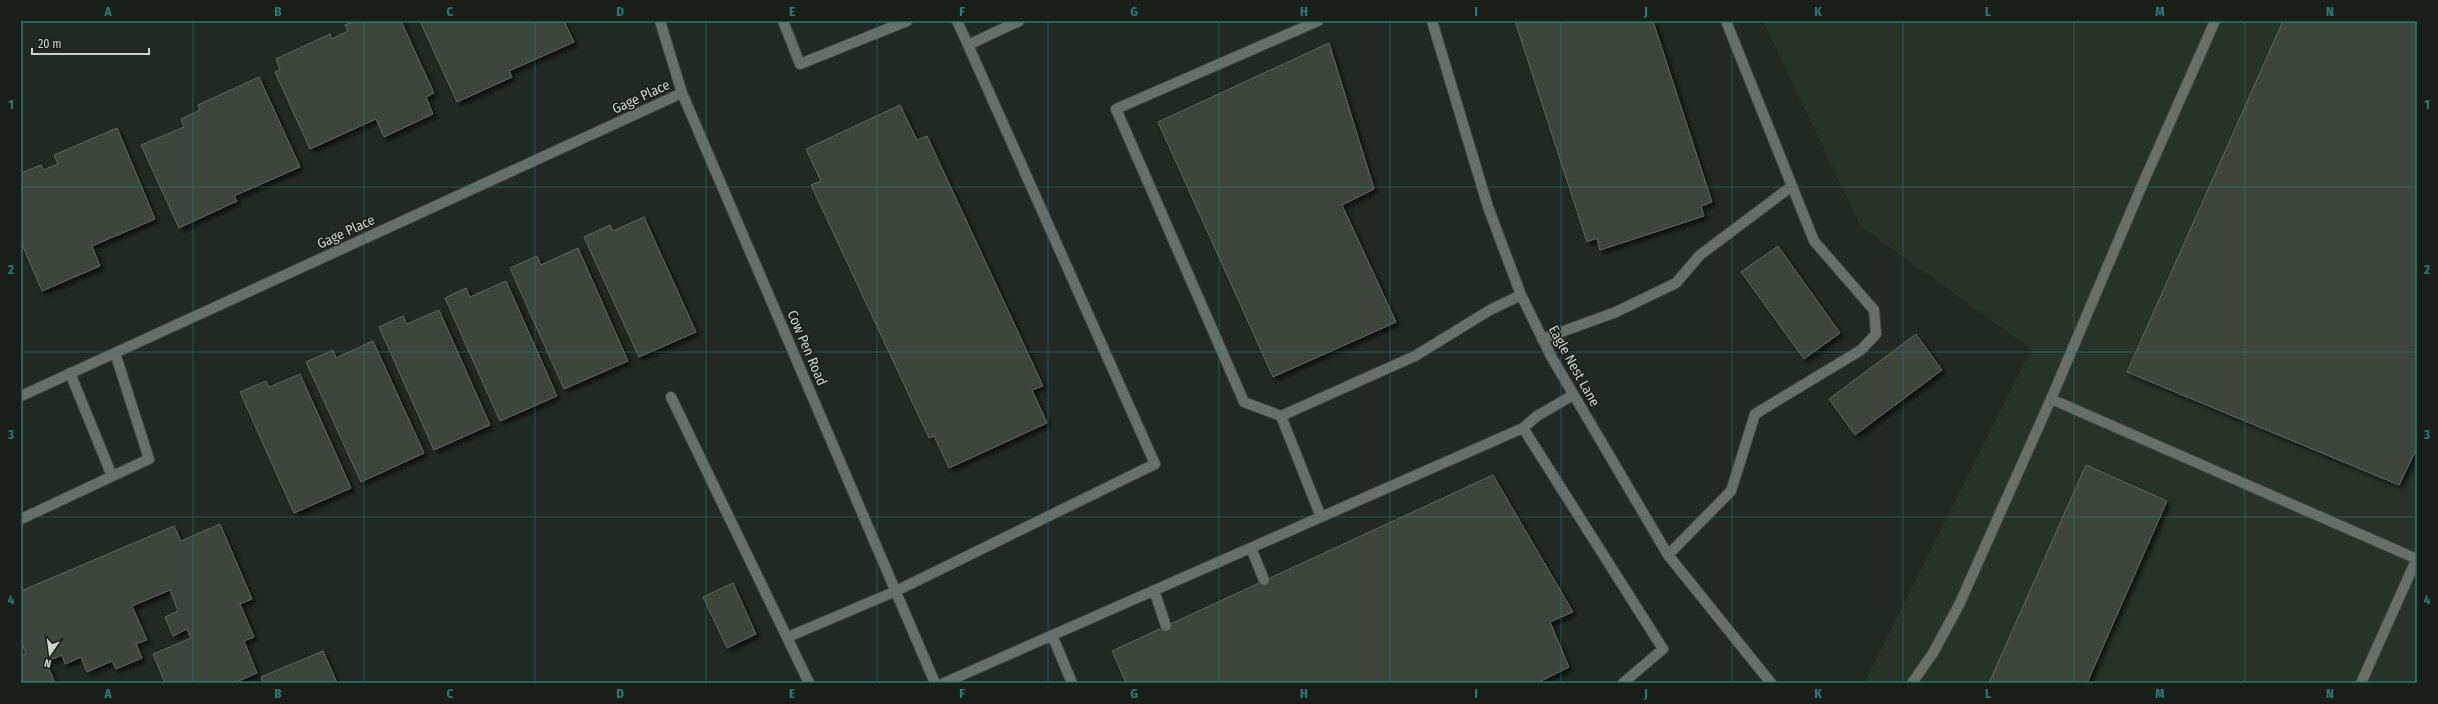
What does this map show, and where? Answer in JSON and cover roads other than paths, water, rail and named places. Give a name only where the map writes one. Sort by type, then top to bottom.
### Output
[{"type":"street","name":"Cow Pen Road","points":[[660,21],[682,93],[935,683]]},
{"type":"street","points":[[783,21],[800,64],[907,21]]},
{"type":"street","points":[[788,637],[896,591],[1155,464],[957,21]]},
{"type":"street","points":[[968,45],[1019,21]]},
{"type":"street","points":[[1318,21],[1116,109],[1244,402],[1281,416],[1415,356],[1490,310],[1521,295]]},
{"type":"street","name":"Eagle Nest Lane","points":[[1432,21],[1488,207],[1521,295],[1542,339],[1573,395],[1668,555],[1770,683]]},
{"type":"street","points":[[1668,555],[1731,491],[1755,414],[1861,350],[1876,334],[1874,310],[1814,241],[1726,21]]},
{"type":"street","points":[[1912,683],[1933,653],[1959,605],[2051,399],[2139,190],[2215,21]]},
{"type":"street","name":"Gage Place","points":[[21,396],[682,93]]},
{"type":"street","points":[[1542,339],[1616,312],[1676,283],[1700,255],[1792,186]]},
{"type":"street","points":[[21,519],[149,459],[115,353]]},
{"type":"street","points":[[70,373],[112,476]]},
{"type":"street","points":[[944,683],[1523,428],[1537,416],[1573,395]]},
{"type":"street","points":[[672,397],[809,683]]},
{"type":"street","points":[[2051,399],[2417,559],[2361,683]]},
{"type":"street","points":[[1281,416],[1321,517]]},
{"type":"street","points":[[1523,428],[1663,649],[1622,683]]},
{"type":"street","points":[[1251,548],[1264,580]]},
{"type":"street","points":[[1154,590],[1166,626]]},
{"type":"street","points":[[1052,635],[1072,683]]}]
